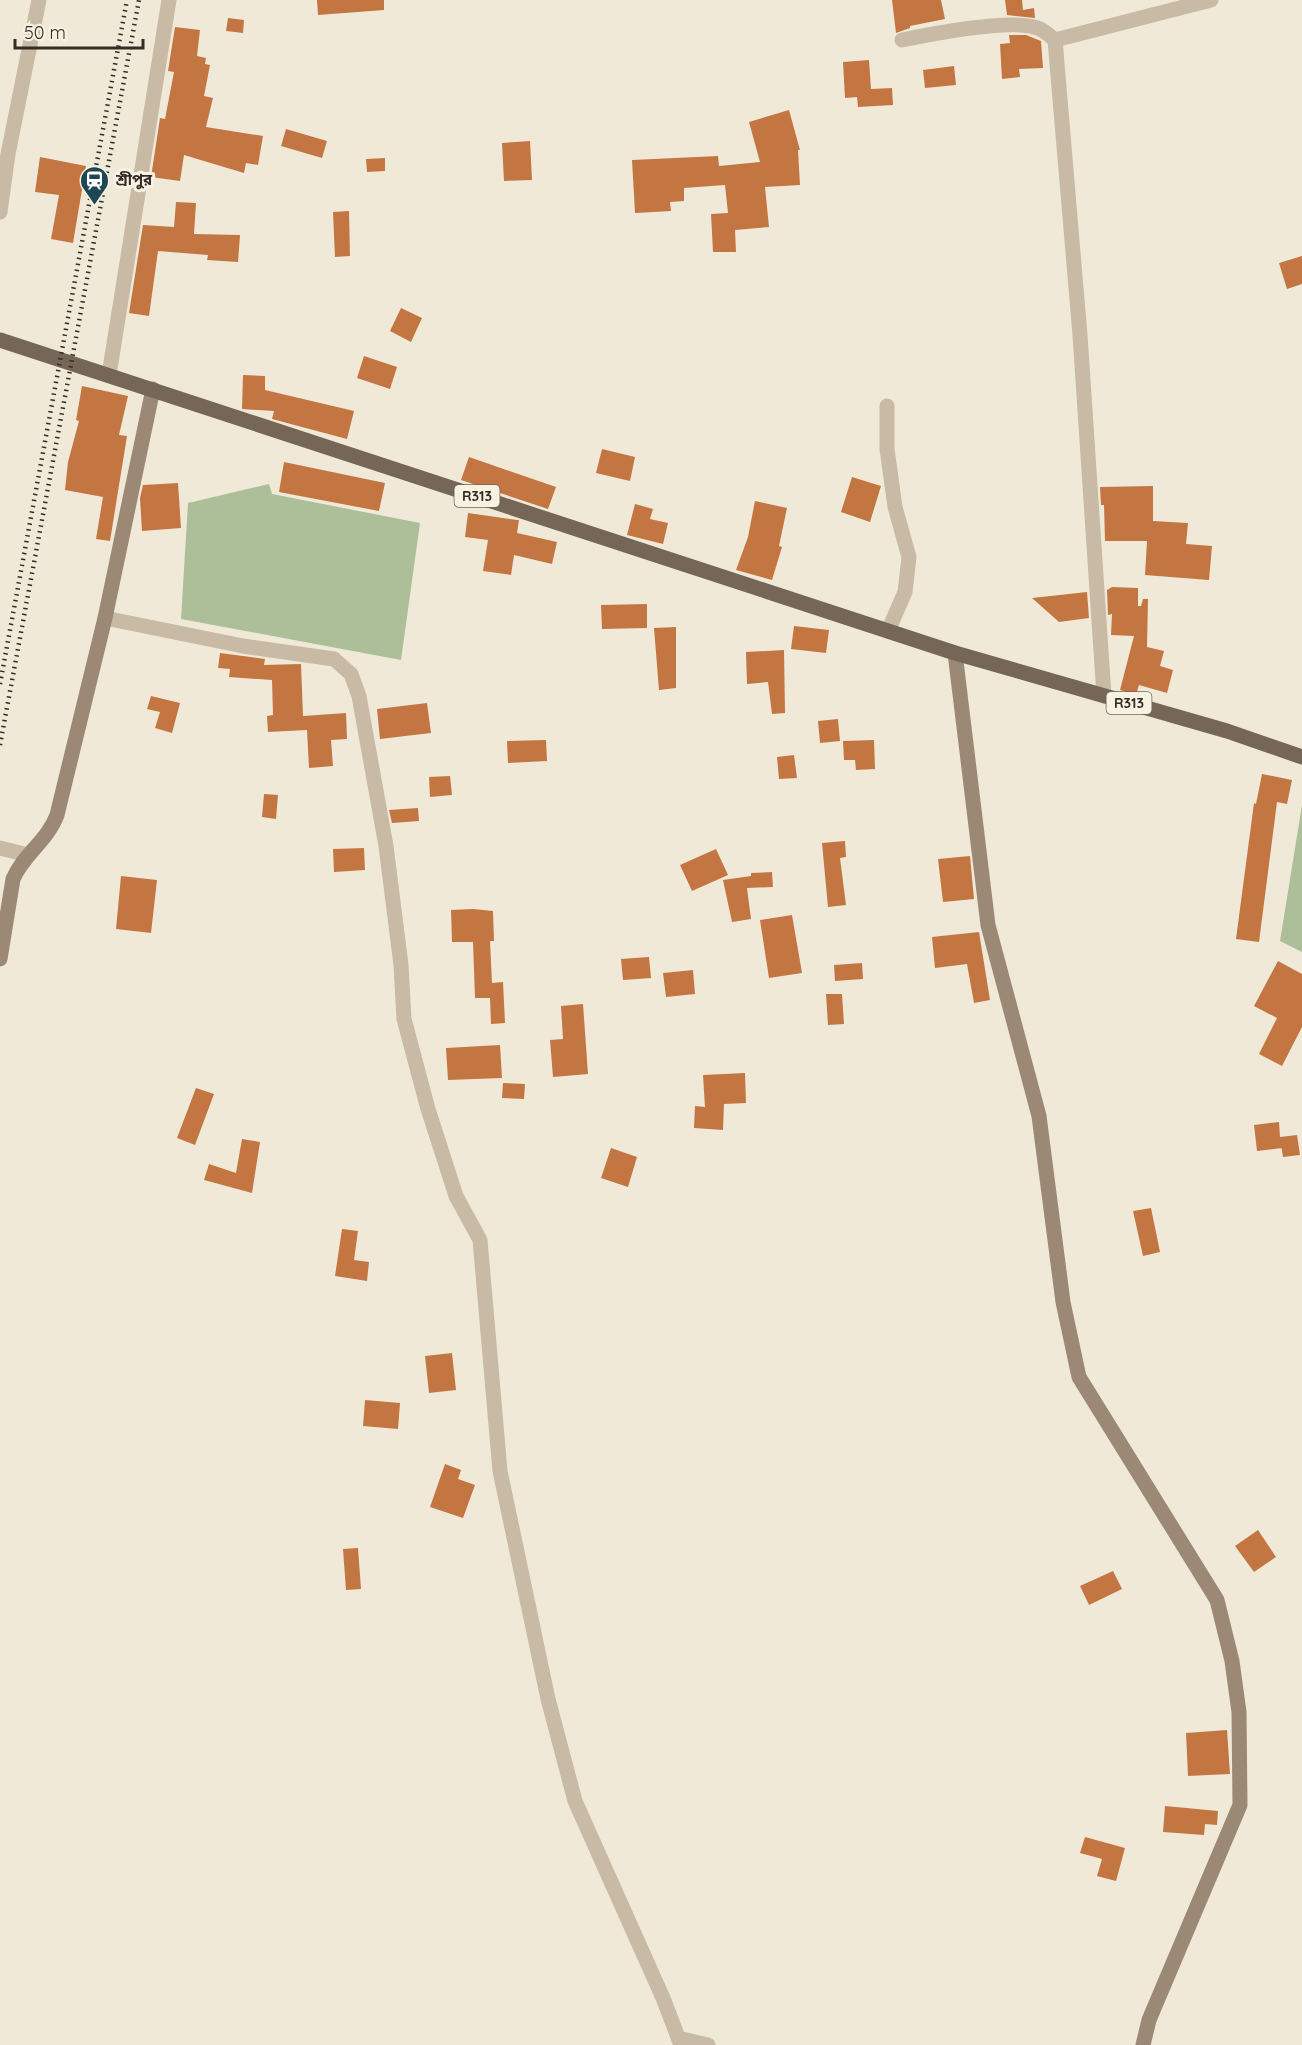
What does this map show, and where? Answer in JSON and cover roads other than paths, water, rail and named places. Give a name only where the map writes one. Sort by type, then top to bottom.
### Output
[{"type":"main road","name":"R313","points":[[0,340],[955,653],[1227,731],[1302,757]]},
{"type":"street","points":[[0,212],[8,154],[39,0]]},
{"type":"street","points":[[109,375],[169,0]]},
{"type":"street","points":[[1055,40],[1211,0]]},
{"type":"street","points":[[902,40],[958,28],[1023,26],[1040,29],[1055,40],[1083,371],[1104,696]]},
{"type":"street","points":[[0,959],[13,879],[28,855],[49,830],[57,815],[105,618],[153,389]]},
{"type":"street","points":[[887,406],[888,460],[895,507],[909,557],[905,592],[888,631]]},
{"type":"street","points":[[105,618],[243,646],[334,659],[351,674],[358,696],[386,846],[401,965],[404,1019],[428,1109],[456,1196],[480,1240],[500,1471],[548,1699],[575,1801],[680,2042],[708,2045]]},
{"type":"street","points":[[955,653],[988,925],[1039,1116],[1063,1302],[1079,1377],[1217,1600],[1232,1661],[1239,1712],[1240,1805],[1149,2020],[1143,2045]]},
{"type":"street","points":[[0,848],[28,855]]},
{"type":"railway","points":[[0,684],[127,0]]},
{"type":"railway","points":[[0,745],[139,0]]},
{"type":"place","name":"শ্রীপুর","points":[[95,206]]}]
